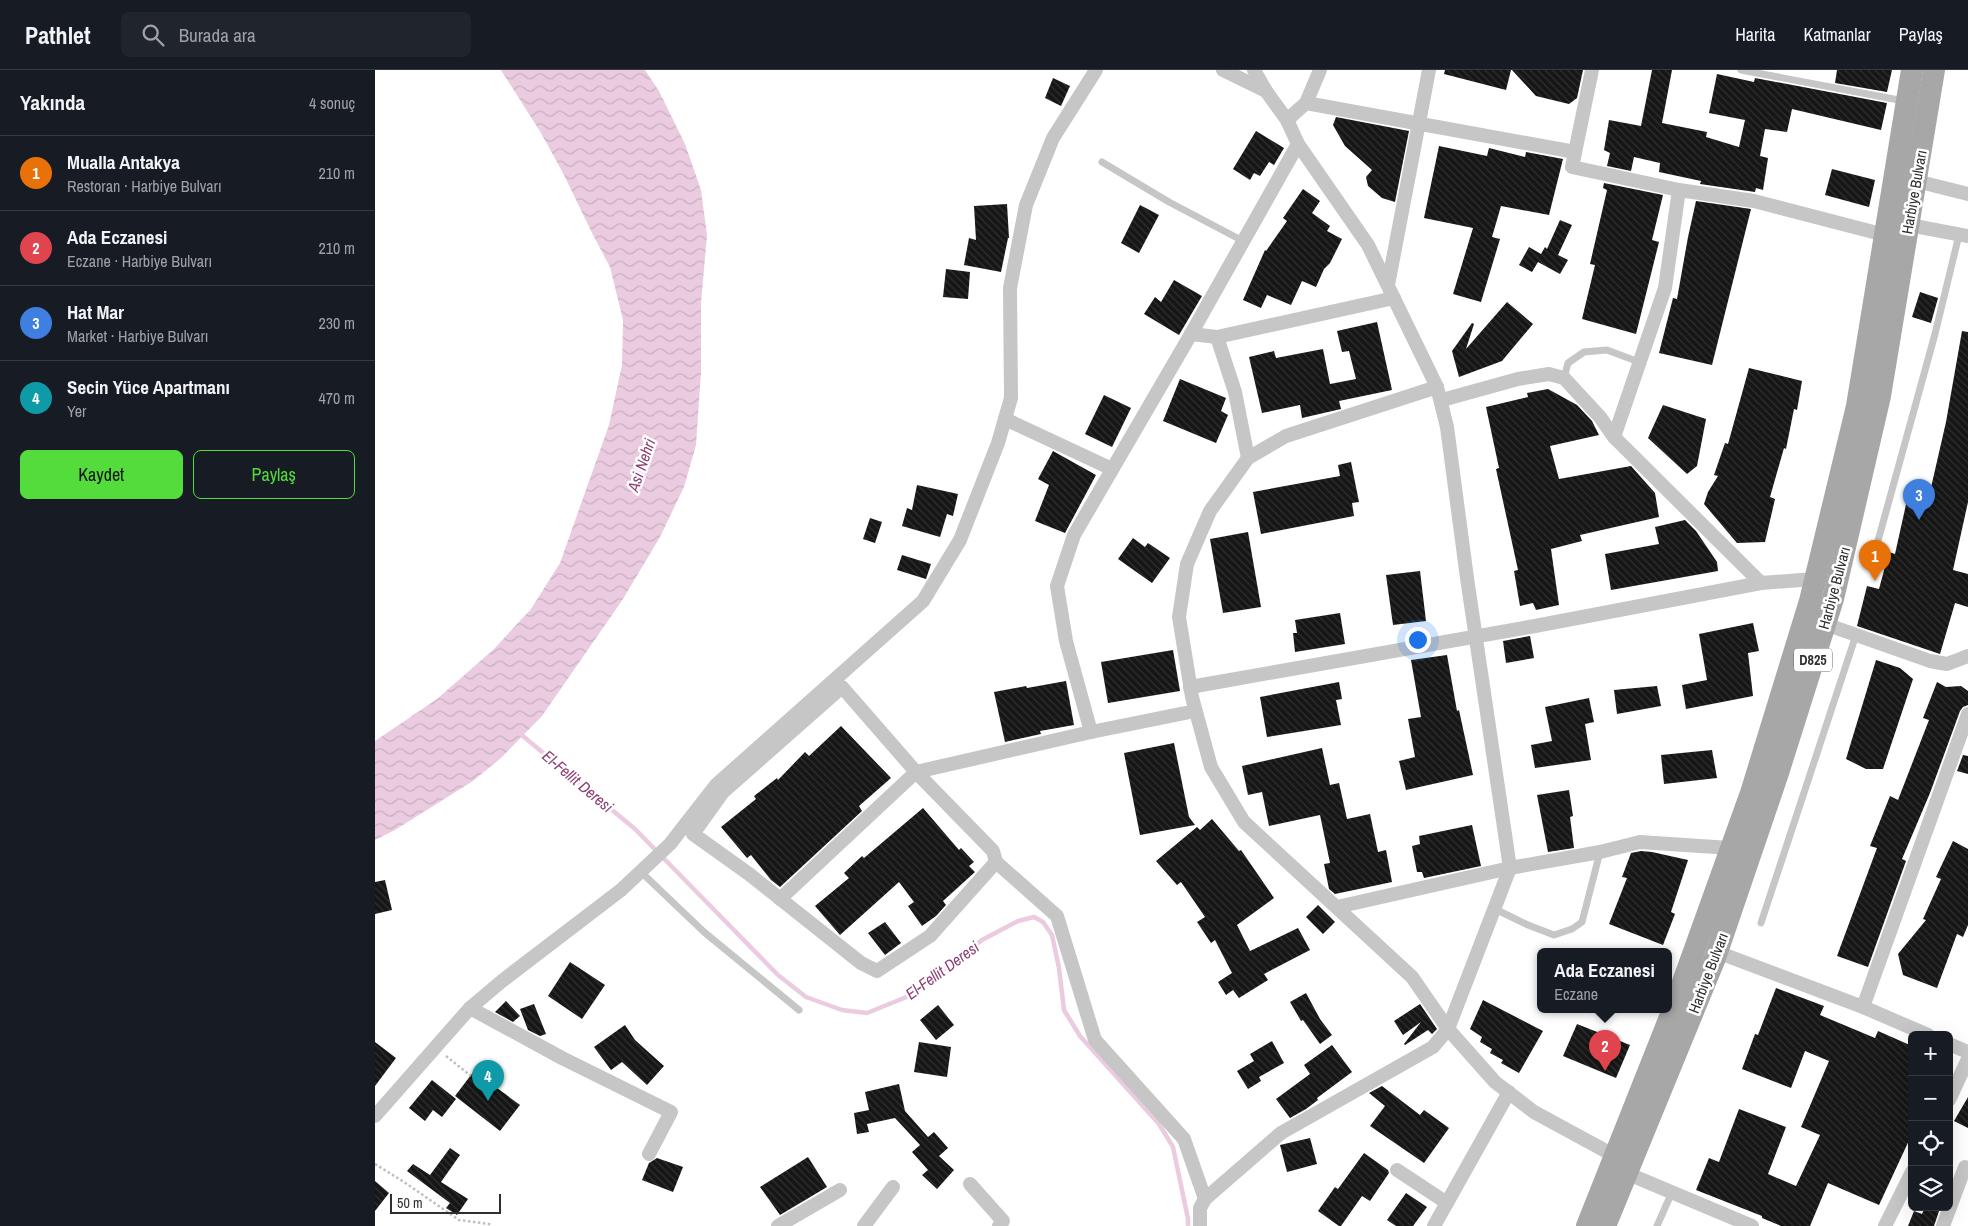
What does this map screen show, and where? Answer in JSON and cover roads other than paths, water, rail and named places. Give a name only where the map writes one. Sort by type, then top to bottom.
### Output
[{"type":"main road","name":"Harbiye Bulvarı","points":[[1672,1013],[1751,793],[1815,580],[1857,406],[1912,70]]},
{"type":"main road","name":"Harbiye Bulvarı","points":[[1587,1226],[1620,1164],[1717,952],[1777,776],[1825,624],[1835,590],[1880,396],[1935,70]]},
{"type":"main road","name":"Harbiye Bulvarı","points":[[1605,1226],[1620,1164],[1672,1013]]},
{"type":"street","points":[[688,830],[716,785],[923,601],[961,540],[998,443],[1011,398],[1010,288],[1026,205],[1053,138],[1096,70]]},
{"type":"street","points":[[1223,70],[1266,91]]},
{"type":"street","points":[[1200,1226],[1200,1208],[1205,1199],[1281,1133],[1433,1047],[1448,1030],[1510,868],[1447,428],[1439,394],[1368,245],[1298,144],[1287,120],[1266,91],[1254,70]]},
{"type":"street","points":[[1287,120],[1306,103],[1320,70]]},
{"type":"street","points":[[1391,292],[1429,70]]},
{"type":"street","points":[[1592,70],[1572,167],[1679,190],[1754,201],[1885,235]]},
{"type":"street","points":[[1306,103],[1575,152]]},
{"type":"street","points":[[1091,732],[1066,640],[1057,586],[1074,535],[1191,334],[1298,144]]},
{"type":"street","points":[[1916,181],[1968,194]]},
{"type":"street","points":[[1614,436],[1665,288],[1679,190]]},
{"type":"street","points":[[1909,225],[1964,235]]},
{"type":"street","points":[[1191,334],[1217,337],[1391,292]]},
{"type":"street","points":[[1217,337],[1235,392],[1247,458]]},
{"type":"street","points":[[1752,1226],[1672,1192],[1620,1164],[1534,1112],[1495,1082],[1448,1030],[1412,977],[1244,822],[1211,767],[1195,711],[1179,617],[1187,564],[1210,511],[1247,458],[1285,436],[1439,394],[1549,374],[1564,378],[1614,436],[1761,583]]},
{"type":"street","points":[[1005,419],[1112,469]]},
{"type":"street","points":[[1190,687],[1761,583],[1815,580]]},
{"type":"street","points":[[1825,624],[1930,661],[1947,664],[1968,656]]},
{"type":"street","points":[[375,1116],[434,1047],[471,1008],[502,981],[621,890],[688,830],[723,792],[842,687],[916,772],[993,851],[996,862],[1057,916],[1095,1040],[1184,1139],[1205,1199]]},
{"type":"street","points":[[780,899],[916,772],[1091,732],[1195,711]]},
{"type":"street","points":[[1863,1007],[1968,714]]},
{"type":"street","points":[[688,830],[861,963],[877,971],[929,936],[996,862]]},
{"type":"street","points":[[1337,907],[1510,868],[1600,852],[1640,842],[1730,848]]},
{"type":"street","points":[[1717,952],[1863,1007],[1919,1031]]},
{"type":"street","points":[[471,1008],[561,1058],[671,1112],[649,1154]]},
{"type":"street","points":[[1953,1046],[1968,1052]]},
{"type":"street","points":[[1953,1091],[1968,1058]]},
{"type":"street","points":[[1434,1226],[1509,1092]]},
{"type":"street","points":[[1943,1226],[1965,1167],[1968,1170]]},
{"type":"street","points":[[1397,1170],[1447,1203]]},
{"type":"street","points":[[1885,1226],[1908,1180]]},
{"type":"street","points":[[970,1184],[1003,1221],[999,1226]]},
{"type":"street","points":[[864,1226],[893,1187]]},
{"type":"street","points":[[778,1226],[840,1190]]},
{"type":"lane","points":[[1741,70],[1907,101]]},
{"type":"lane","points":[[1102,162],[1169,202],[1243,241]]},
{"type":"lane","points":[[1876,548],[1964,235]]},
{"type":"lane","points":[[1564,378],[1568,363],[1584,352],[1607,350],[1639,362]]},
{"type":"lane","points":[[1761,923],[1856,635]]},
{"type":"lane","points":[[1495,908],[1528,925],[1554,935],[1572,930],[1582,922],[1600,852]]},
{"type":"lane","points":[[641,872],[704,932],[799,1010]]},
{"type":"lane","points":[[1657,1226],[1672,1192]]},
{"type":"water","name":"Asi Nehri","points":[[501,70],[645,70],[659,91],[685,144],[701,190],[707,235],[701,303],[701,372],[696,445],[684,487],[660,537],[623,599],[542,716],[502,757],[473,781],[395,830],[375,840],[375,741],[437,699],[494,649],[531,609],[560,563],[609,425],[622,365],[623,320],[610,267],[541,133]]},
{"type":"waterway","name":"El-Fellit Deresi","points":[[518,732],[635,829],[778,975],[806,997],[842,1010],[867,1013],[909,996],[982,940],[1018,921],[1034,917],[1043,922],[1052,935],[1059,968],[1064,1010],[1080,1036],[1159,1124],[1173,1147],[1188,1226]]},
{"type":"place","name":"Hat Mar","points":[[1919,520]]},
{"type":"place","name":"Mualla Antakya","points":[[1875,581]]},
{"type":"place","name":"Ada Eczanesi","points":[[1605,1071]]},
{"type":"place","name":"Secin Yüce Apartmanı","points":[[488,1101]]}]
